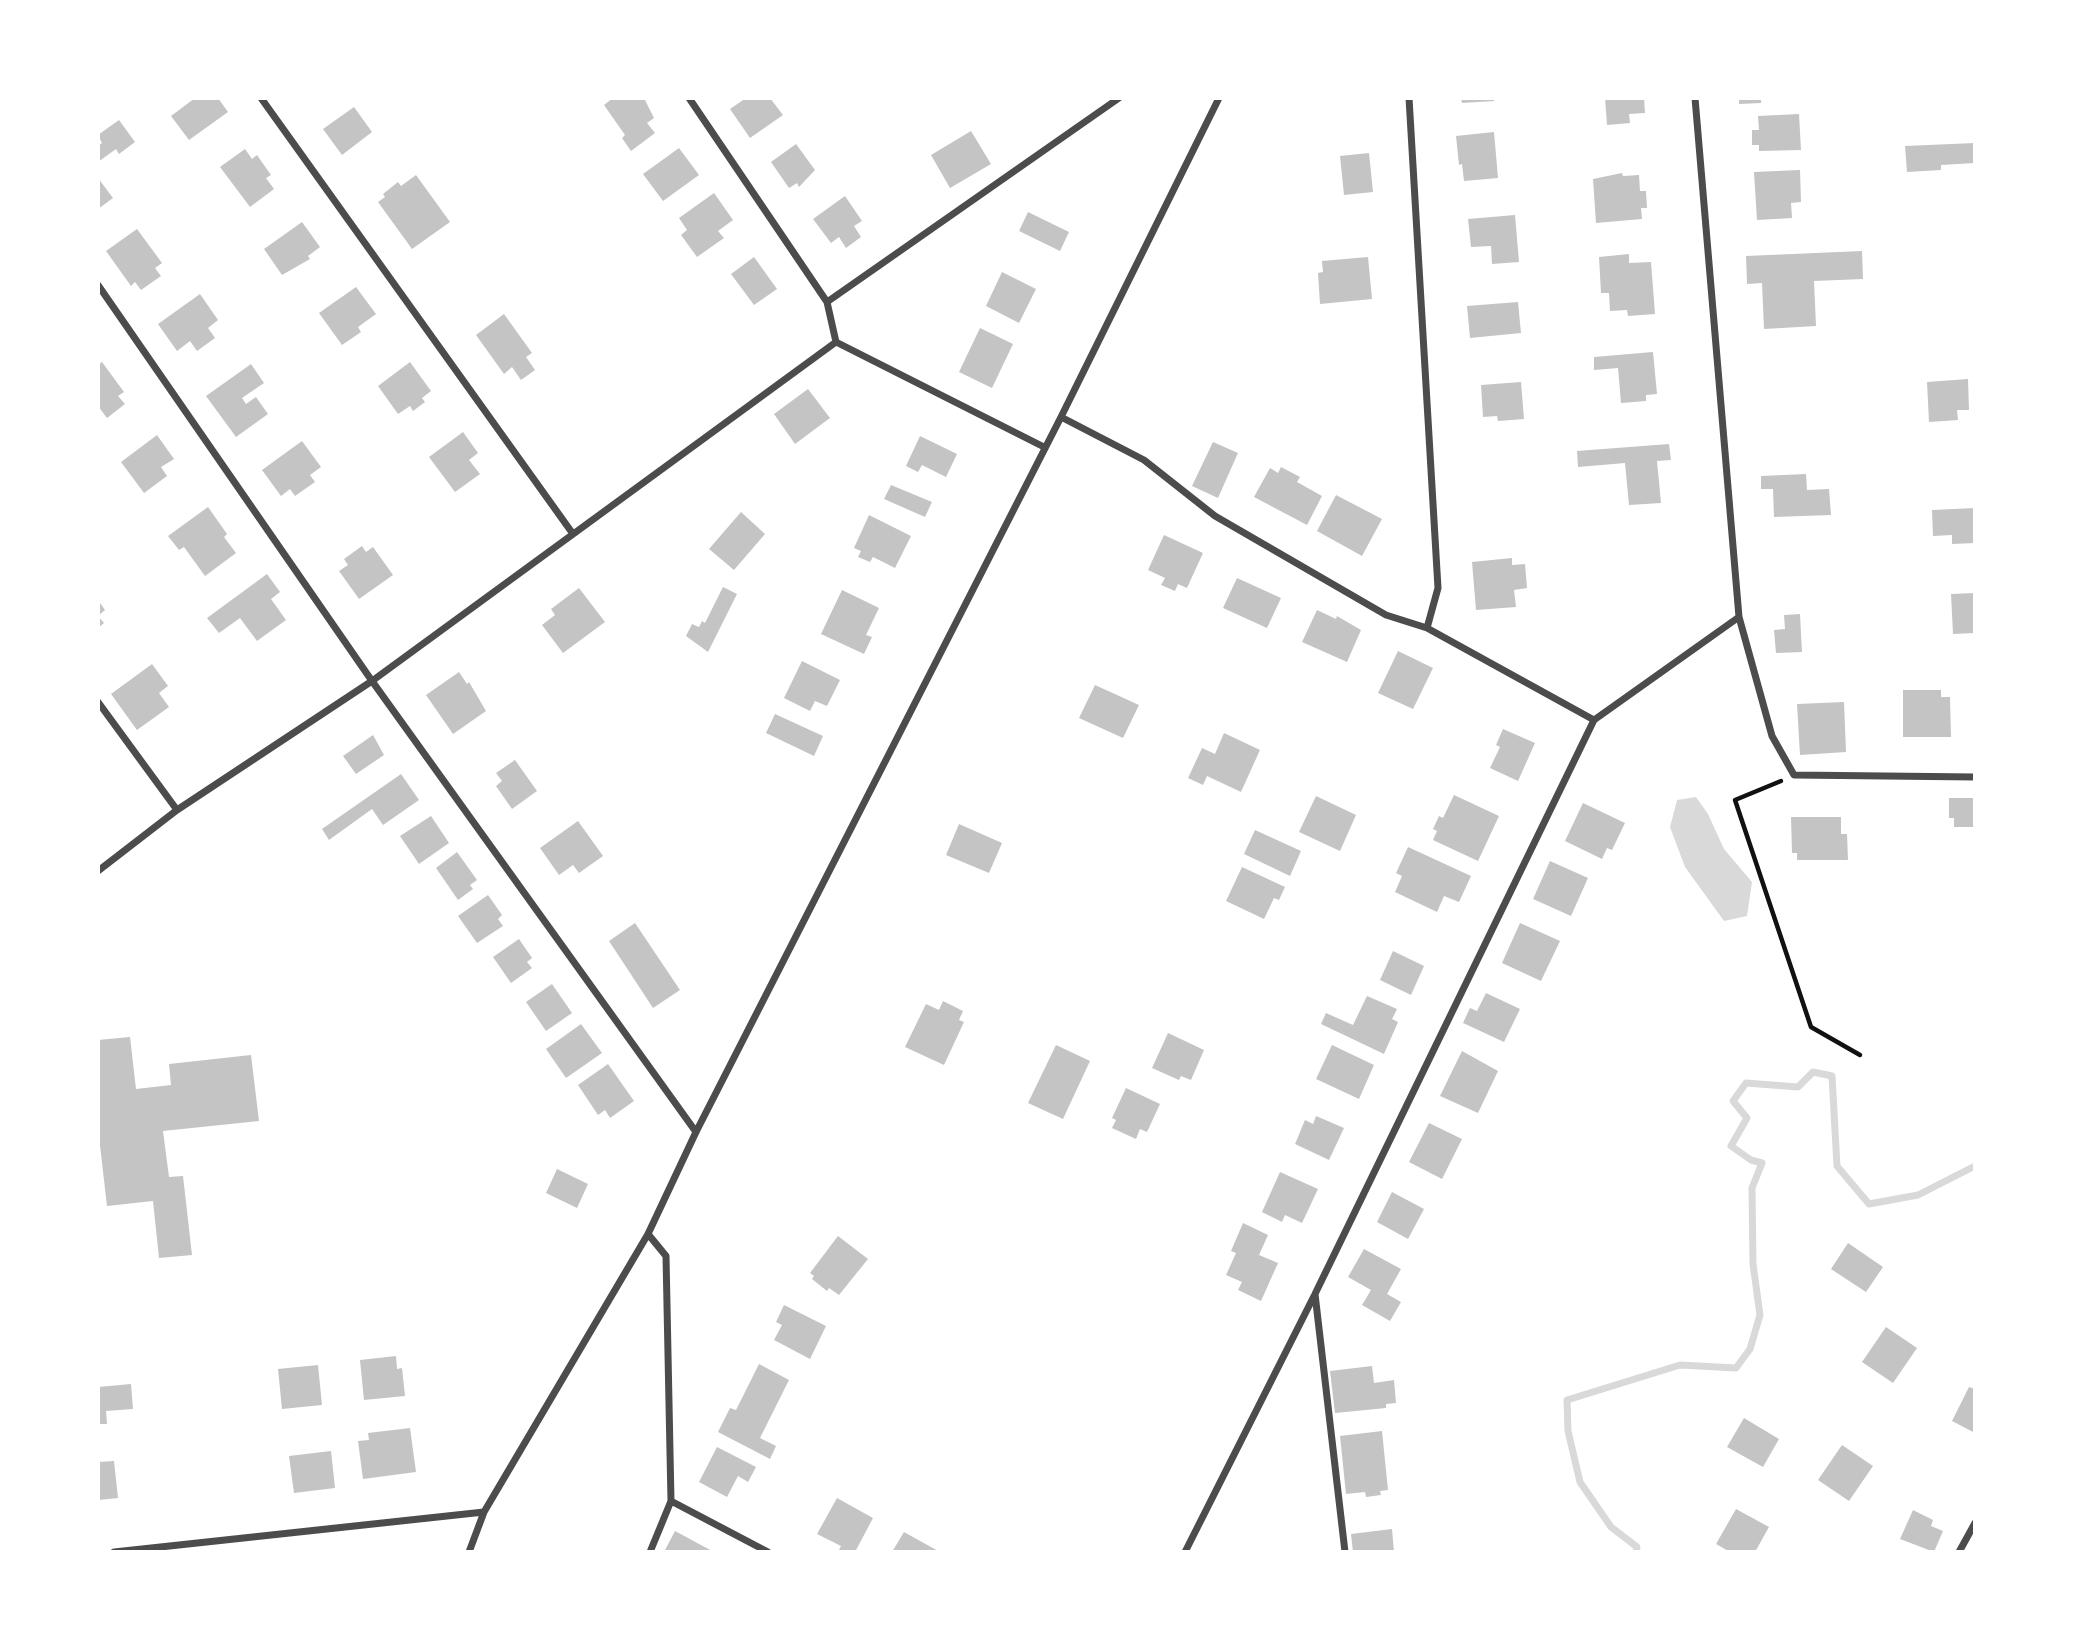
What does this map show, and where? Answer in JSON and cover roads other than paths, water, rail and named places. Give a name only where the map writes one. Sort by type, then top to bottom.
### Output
[{"type":"street","points":[[261,98],[573,534]]},
{"type":"street","points":[[689,98],[827,302],[836,342]]},
{"type":"street","points":[[827,302],[1119,98]]},
{"type":"street","points":[[469,1552],[484,1512],[648,1234],[696,1132],[1061,417],[1219,98]]},
{"type":"street","points":[[1409,98],[1438,588],[1427,628]]},
{"type":"street","points":[[1695,98],[1739,617],[1772,736],[1794,775],[1975,777]]},
{"type":"street","points":[[98,285],[372,681],[696,1132]]},
{"type":"street","points":[[98,871],[177,810],[372,681],[836,342]]},
{"type":"street","points":[[836,342],[1044,447]]},
{"type":"street","points":[[1061,417],[1144,460],[1215,516],[1374,608],[1427,628],[1594,720]]},
{"type":"street","points":[[1185,1552],[1315,1294],[1594,720],[1739,617]]},
{"type":"street","points":[[98,702],[177,810]]},
{"type":"street","points":[[648,1234],[666,1255],[671,1501],[650,1552]]},
{"type":"street","points":[[1315,1294],[1345,1552]]},
{"type":"street","points":[[671,1501],[768,1552]]},
{"type":"street","points":[[114,1552],[484,1512]]},
{"type":"street","points":[[1959,1552],[1975,1523]]},
{"type":"waterway","points":[[1636,1552],[1637,1547],[1611,1527],[1580,1482],[1568,1431],[1567,1400],[1680,1365],[1736,1368],[1750,1349],[1760,1315],[1753,1264],[1752,1188],[1762,1163],[1751,1160],[1731,1146],[1747,1118],[1733,1101],[1746,1083],[1798,1087],[1813,1072],[1832,1076],[1837,1166],[1869,1204],[1918,1195],[1975,1166]]}]
